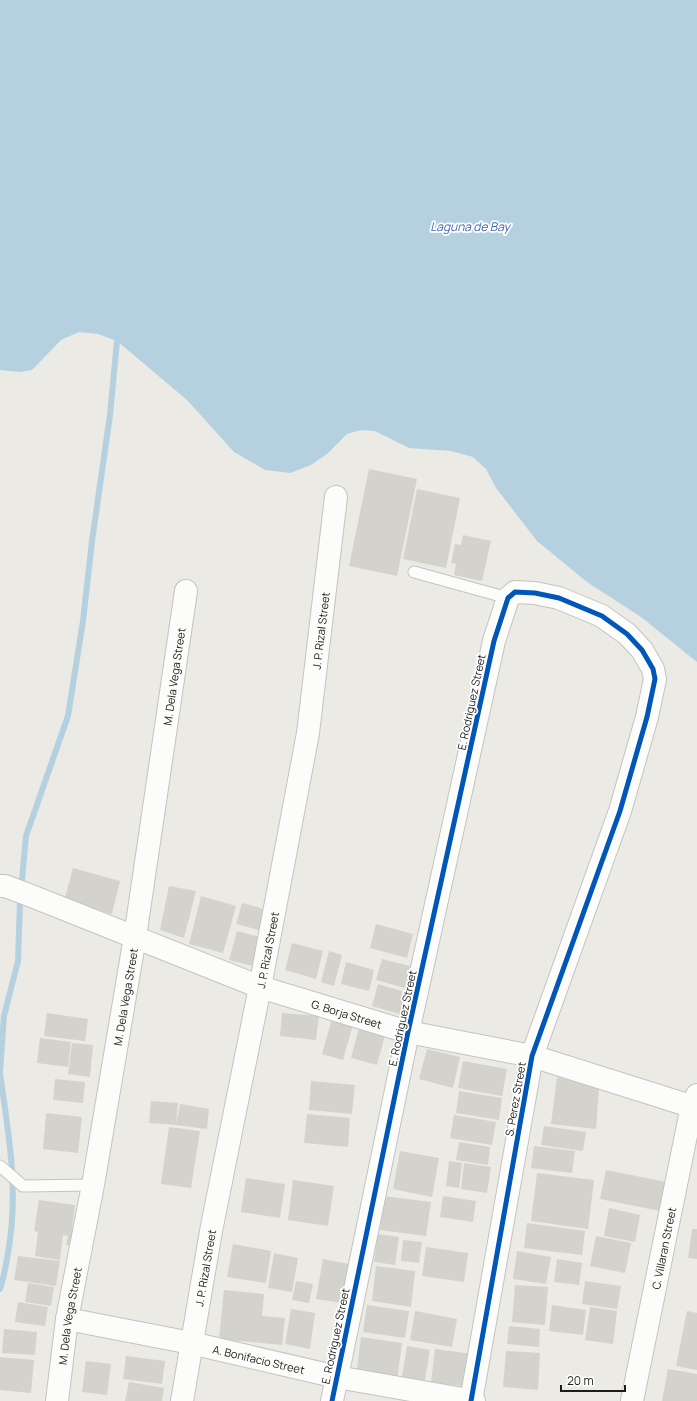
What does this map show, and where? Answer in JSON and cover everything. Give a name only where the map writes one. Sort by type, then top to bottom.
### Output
[{"type":"street","name":"J. P. Rizal Street","points":[[182,1401],[211,1231],[260,987],[308,733],[336,497]]},
{"type":"street","name":"M. Dela Vega Street","points":[[57,1401],[67,1319],[93,1185],[135,937],[186,591]]},
{"type":"street","name":"S. Perez Street","points":[[471,1401],[532,1056],[620,811],[648,718],[655,679],[653,669],[642,650],[627,634],[602,616],[559,598],[535,593],[515,592],[508,598]]},
{"type":"street","name":"E. Rodriguez Street","points":[[332,1401],[408,1032],[494,641],[508,598]]},
{"type":"street","name":"G. Borja Street","points":[[3,886],[29,894],[260,987],[408,1032],[532,1056],[695,1103]]},
{"type":"street","name":"C. Villaran Street","points":[[632,1401],[695,1103]]},
{"type":"street","name":"A. Bonifacio Street","points":[[67,1319],[191,1343],[337,1377],[474,1401]]},
{"type":"lane","points":[[414,572],[508,598]]},
{"type":"lane","points":[[0,1166],[23,1186],[93,1185]]},
{"type":"water","name":"Laguna de Bay","points":[[0,0],[697,0],[697,662],[641,617],[587,582],[537,541],[496,488],[486,469],[473,457],[451,451],[409,448],[375,431],[361,430],[347,434],[327,454],[311,465],[290,473],[265,470],[234,452],[187,400],[117,341],[98,334],[79,332],[61,340],[32,370],[20,372],[0,370]]},
{"type":"building","points":[[369,469],[417,479],[397,576],[349,566]]},
{"type":"building","points":[[417,489],[460,498],[446,568],[403,559]]},
{"type":"building","points":[[463,535],[491,541],[482,581],[454,575],[456,564],[451,563],[455,544],[461,545]]},
{"type":"building","points":[[73,868],[120,881],[112,914],[64,901]]},
{"type":"building","points":[[169,886],[196,891],[184,938],[160,930]]},
{"type":"building","points":[[201,896],[236,906],[223,953],[189,944]]},
{"type":"building","points":[[242,903],[275,912],[270,933],[236,924]]},
{"type":"building","points":[[376,924],[413,934],[407,958],[370,948]]},
{"type":"building","points":[[237,931],[272,940],[265,969],[229,960]]},
{"type":"building","points":[[292,943],[323,951],[316,979],[285,970]]},
{"type":"building","points":[[329,951],[342,955],[334,986],[321,982]]},
{"type":"building","points":[[382,959],[410,966],[405,988],[376,980]]},
{"type":"building","points":[[346,962],[374,970],[369,991],[341,984]]},
{"type":"building","points":[[378,984],[405,992],[400,1014],[372,1006]]},
{"type":"building","points":[[47,1013],[88,1019],[85,1041],[44,1036]]},
{"type":"building","points":[[282,1013],[319,1016],[316,1040],[280,1036]]},
{"type":"building","points":[[333,1015],[354,1021],[343,1060],[322,1054]]},
{"type":"building","points":[[359,1028],[385,1035],[377,1065],[351,1058]]},
{"type":"building","points":[[40,1038],[71,1042],[68,1067],[37,1063]]},
{"type":"building","points":[[72,1043],[93,1045],[90,1077],[68,1074]]},
{"type":"building","points":[[427,1049],[460,1057],[453,1088],[419,1079]]},
{"type":"building","points":[[463,1061],[507,1069],[502,1096],[458,1088]]},
{"type":"building","points":[[557,1077],[599,1088],[596,1129],[551,1124]]},
{"type":"building","points":[[55,1079],[85,1082],[83,1103],[53,1100]]},
{"type":"building","points":[[311,1081],[355,1085],[352,1114],[309,1110]]},
{"type":"building","points":[[459,1091],[502,1098],[499,1120],[456,1113]]},
{"type":"building","points":[[151,1101],[178,1103],[176,1125],[149,1123]]},
{"type":"building","points":[[180,1104],[209,1109],[207,1129],[176,1125]]},
{"type":"building","points":[[46,1113],[82,1117],[78,1153],[43,1149]]},
{"type":"building","points":[[307,1114],[350,1118],[348,1147],[304,1143]]},
{"type":"building","points":[[454,1115],[496,1122],[492,1145],[450,1138]]},
{"type":"building","points":[[544,1126],[586,1132],[583,1151],[541,1145]]},
{"type":"building","points":[[169,1127],[200,1131],[191,1188],[161,1184]]},
{"type":"building","points":[[459,1142],[490,1147],[488,1165],[456,1160]]},
{"type":"building","points":[[534,1146],[575,1151],[572,1173],[531,1168]]},
{"type":"building","points":[[400,1151],[439,1158],[432,1197],[393,1189]]},
{"type":"building","points":[[449,1161],[462,1163],[459,1188],[446,1186]]},
{"type":"building","points":[[464,1163],[491,1167],[487,1193],[461,1189]]},
{"type":"building","points":[[606,1170],[666,1182],[660,1211],[600,1199]]},
{"type":"building","points":[[537,1173],[594,1180],[588,1229],[531,1221]]},
{"type":"building","points":[[246,1178],[285,1184],[280,1218],[241,1212]]},
{"type":"building","points":[[293,1180],[334,1186],[328,1226],[288,1220]]},
{"type":"building","points":[[384,1196],[431,1202],[426,1236],[380,1230]]},
{"type":"building","points":[[443,1196],[476,1201],[473,1222],[440,1217]]},
{"type":"building","points":[[39,1200],[75,1205],[72,1229],[88,1231],[86,1248],[66,1245],[68,1236],[63,1235],[60,1260],[35,1256],[38,1232],[34,1231]]},
{"type":"building","points":[[609,1208],[640,1215],[635,1242],[604,1236]]},
{"type":"building","points":[[527,1223],[585,1231],[582,1255],[524,1248]]},
{"type":"building","points":[[692,1229],[697,1229],[697,1259],[688,1258]]},
{"type":"building","points":[[378,1234],[399,1237],[395,1265],[374,1262]]},
{"type":"building","points":[[596,1236],[631,1243],[625,1273],[590,1266]]},
{"type":"building","points":[[403,1240],[422,1242],[419,1263],[401,1261]]},
{"type":"building","points":[[233,1244],[271,1251],[266,1283],[227,1277]]},
{"type":"building","points":[[426,1247],[468,1253],[464,1282],[422,1276]]},
{"type":"building","points":[[517,1251],[551,1257],[546,1284],[513,1279]]},
{"type":"building","points":[[274,1253],[298,1258],[292,1292],[268,1288]]},
{"type":"building","points":[[18,1256],[60,1261],[56,1286],[14,1280]]},
{"type":"building","points":[[323,1259],[349,1264],[342,1303],[316,1299]]},
{"type":"building","points":[[557,1259],[582,1263],[579,1285],[554,1282]]},
{"type":"building","points":[[376,1266],[415,1271],[411,1307],[372,1301]]},
{"type":"building","points":[[296,1281],[313,1284],[309,1303],[292,1300]]},
{"type":"building","points":[[585,1281],[621,1286],[617,1309],[582,1304]]},
{"type":"building","points":[[28,1283],[54,1287],[51,1306],[25,1302]]},
{"type":"building","points":[[515,1285],[548,1287],[545,1325],[512,1322]]},
{"type":"building","points":[[224,1290],[264,1294],[262,1316],[285,1318],[282,1345],[219,1339]]},
{"type":"building","points":[[18,1302],[48,1307],[45,1326],[15,1322]]},
{"type":"building","points":[[367,1305],[409,1311],[405,1338],[363,1332]]},
{"type":"building","points":[[552,1305],[586,1310],[583,1335],[549,1331]]},
{"type":"building","points":[[590,1307],[617,1311],[613,1344],[585,1340]]},
{"type":"building","points":[[291,1309],[315,1313],[310,1349],[285,1344]]},
{"type":"building","points":[[415,1311],[457,1319],[452,1347],[410,1340]]},
{"type":"building","points":[[687,1311],[697,1313],[697,1370],[676,1366]]},
{"type":"building","points":[[509,1326],[540,1329],[539,1347],[507,1344]]},
{"type":"building","points":[[4,1329],[37,1332],[35,1355],[2,1353]]},
{"type":"building","points":[[361,1337],[402,1343],[397,1382],[356,1376]]},
{"type":"building","points":[[407,1346],[430,1350],[424,1386],[401,1382]]},
{"type":"building","points":[[435,1349],[473,1354],[468,1387],[431,1382]]},
{"type":"building","points":[[506,1351],[540,1353],[538,1390],[503,1387]]},
{"type":"building","points":[[126,1356],[165,1361],[162,1384],[123,1379]]},
{"type":"building","points":[[0,1357],[34,1360],[31,1393],[0,1390]]},
{"type":"building","points":[[86,1361],[111,1364],[107,1395],[82,1392]]},
{"type":"building","points":[[668,1369],[697,1374],[697,1401],[662,1401]]},
{"type":"building","points":[[129,1382],[164,1388],[162,1401],[125,1401]]},
{"type":"waterway","points":[[0,1071],[4,1016],[18,961],[20,902],[26,836],[68,716],[83,621],[92,541],[110,415],[117,341]]},
{"type":"waterway","points":[[0,1074],[7,1119],[13,1186],[11,1230],[6,1266],[0,1289]]},
{"type":"cycle path","points":[[332,1401],[408,1032],[494,641],[508,598],[515,592],[535,593],[559,598],[602,616],[627,634],[642,650],[653,669],[655,679],[647,717],[620,811],[532,1056],[471,1401]]}]
